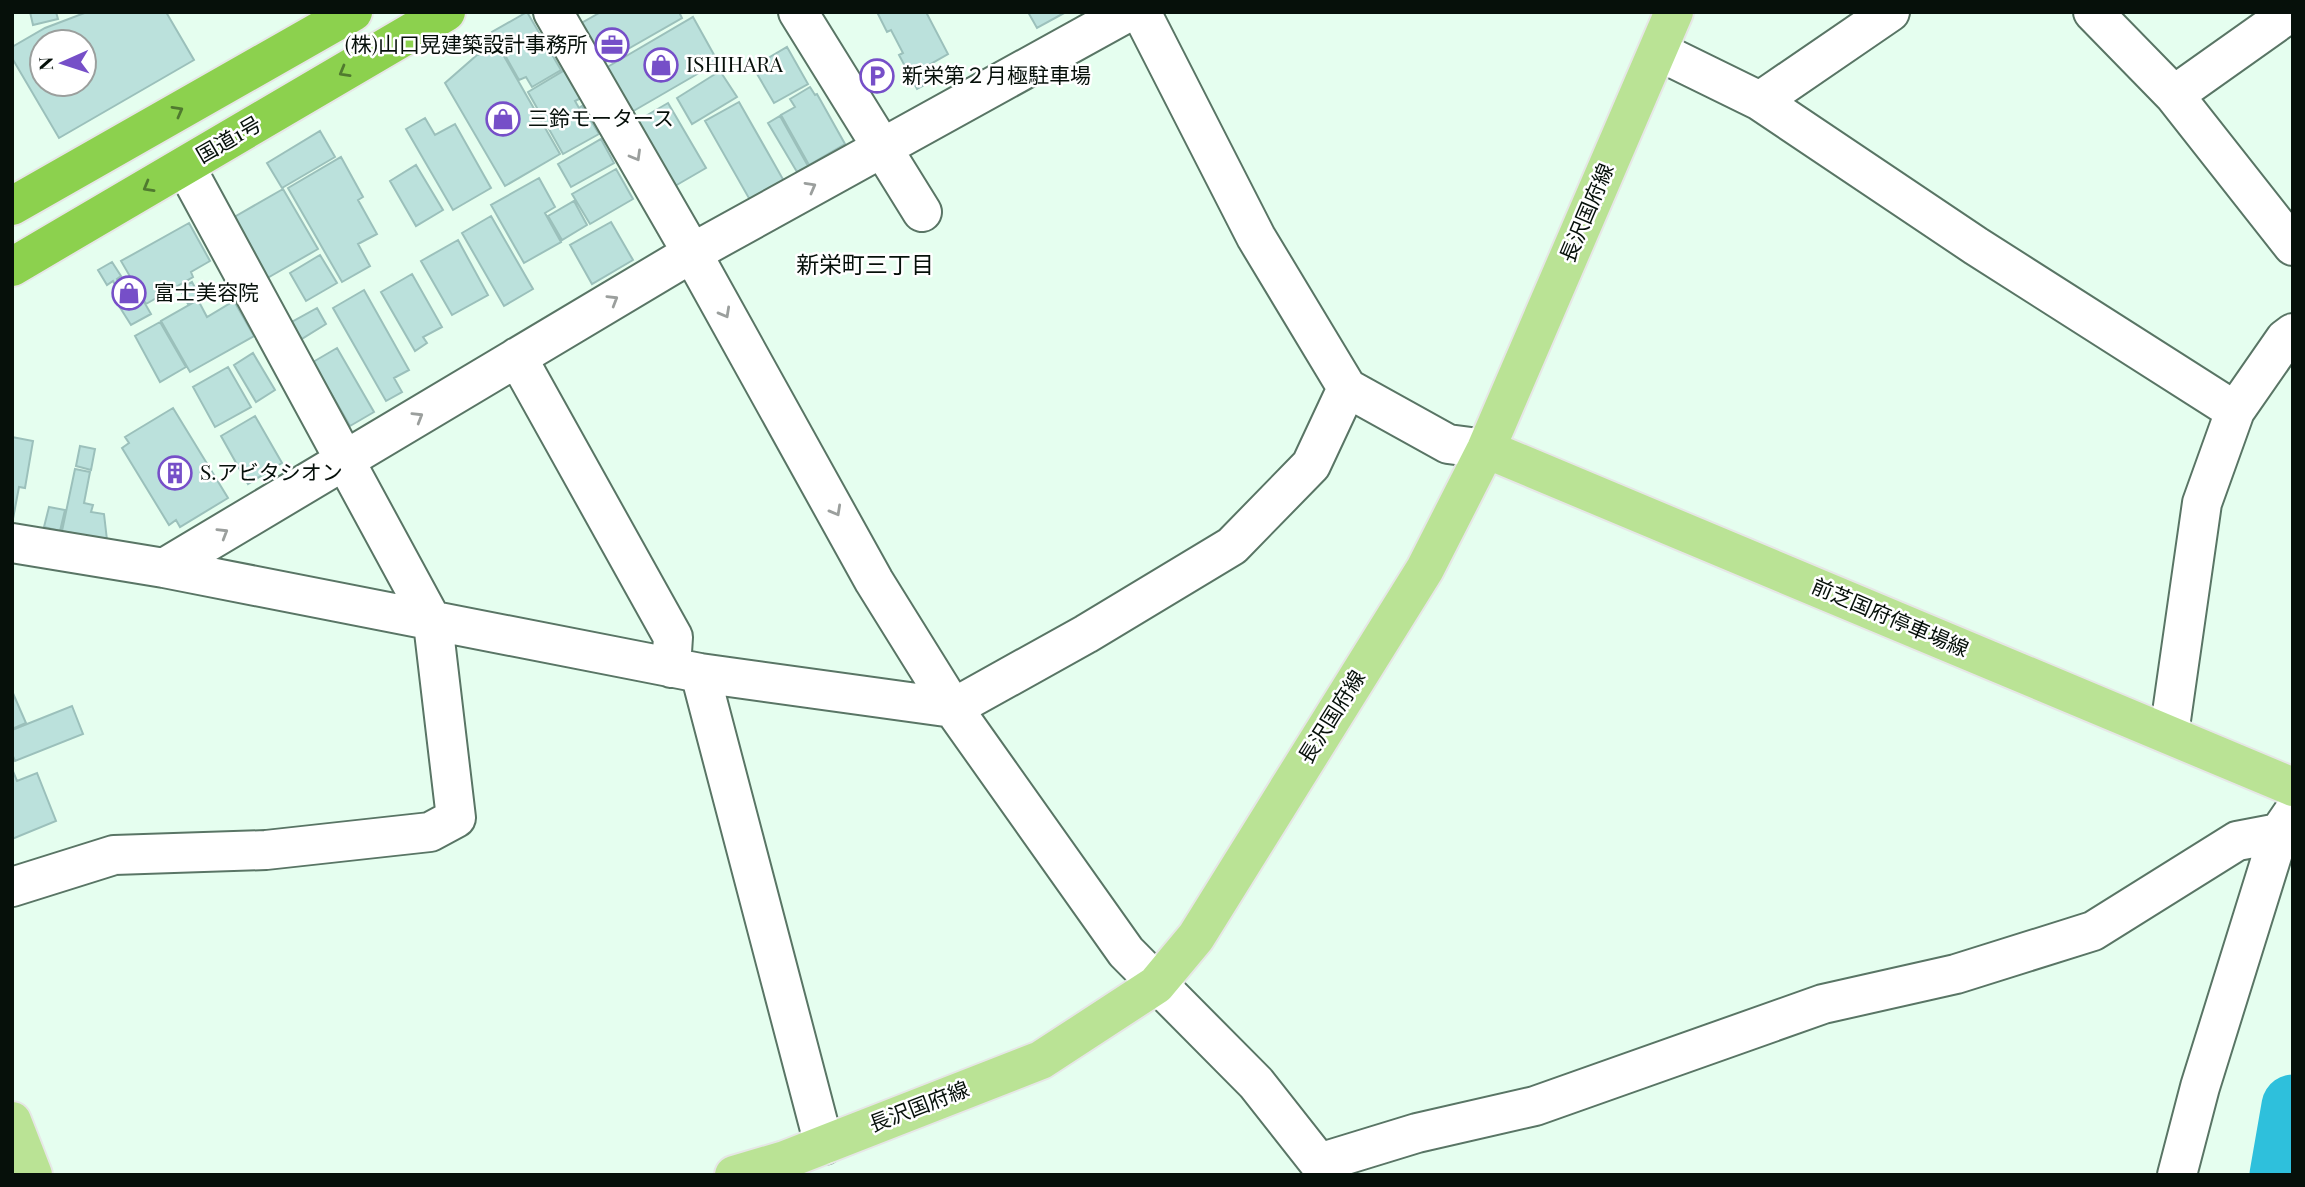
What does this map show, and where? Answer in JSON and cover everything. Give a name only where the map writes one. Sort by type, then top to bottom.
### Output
[{"type":"highway","points":[[12,206],[353,12]]},
{"type":"highway","name":"国道1号","points":[[12,267],[446,12]]},
{"type":"main road","name":"長沢国府線","points":[[734,1175],[785,1160],[1041,1059],[1156,985],[1195,937],[1426,569],[1486,449],[1674,12]]},
{"type":"main road","name":"前芝国府停車場線","points":[[1486,449],[2293,787]]},
{"type":"main road","points":[[15,1132],[33,1175]]},
{"type":"street","points":[[553,12],[692,253],[874,581],[953,708],[1126,952],[1256,1083],[1322,1169],[1417,1133],[1535,1106],[1823,1003],[1956,974],[2093,931],[2237,841],[2286,823]]},
{"type":"street","points":[[798,12],[922,212]]},
{"type":"street","points":[[164,568],[692,253],[1128,12]]},
{"type":"street","points":[[1142,12],[1256,237],[1347,388],[1448,444],[1486,449]]},
{"type":"street","points":[[1759,101],[1889,12]]},
{"type":"street","points":[[2094,12],[2174,95],[2292,242]]},
{"type":"street","points":[[2174,95],[2291,12]]},
{"type":"street","points":[[1658,51],[1759,101],[1976,246],[2235,411]]},
{"type":"street","points":[[12,887],[114,855],[266,850],[430,832],[456,818],[433,623],[185,166]]},
{"type":"street","points":[[2169,734],[2202,503],[2235,411],[2285,339],[2293,333]]},
{"type":"street","points":[[517,357],[673,637],[824,1144]]},
{"type":"street","points":[[12,543],[164,568],[685,671],[953,708],[1086,634],[1232,546],[1311,465],[1347,388]]},
{"type":"street","points":[[2177,1175],[2200,1087],[2286,823]]},
{"type":"building","points":[[30,12],[56,12],[58,19],[33,25]]},
{"type":"building","points":[[87,12],[166,12],[194,60],[59,138],[36,98],[98,98],[98,28],[45,28]]},
{"type":"building","points":[[527,12],[561,70],[532,87],[526,77],[519,80],[492,32]]},
{"type":"building","name":"(株)山口晃建築設計事務所","points":[[601,12],[679,12],[682,18],[600,65],[578,25]]},
{"type":"building","points":[[877,12],[926,12],[948,54],[929,65],[936,79],[917,89],[899,55],[903,53],[891,30],[887,32]]},
{"type":"building","points":[[1028,12],[1066,12],[1037,28]]},
{"type":"building","name":"ISHIHARA","points":[[693,17],[718,62],[630,113],[604,69]]},
{"type":"building","points":[[28,38],[28,85],[12,58],[12,47]]},
{"type":"building","points":[[787,47],[808,84],[774,103],[753,67]]},
{"type":"building","name":"三鈴モータース","points":[[501,51],[560,154],[505,186],[445,83],[477,55]]},
{"type":"building","points":[[565,70],[581,98],[575,101],[579,108],[582,106],[599,134],[563,154],[528,92]]},
{"type":"building","points":[[720,71],[737,97],[692,124],[677,98]]},
{"type":"building","points":[[810,87],[815,95],[817,94],[845,144],[809,165],[781,115],[795,107],[790,99]]},
{"type":"building","points":[[739,102],[784,181],[750,200],[705,121]]},
{"type":"building","points":[[668,103],[706,168],[675,186],[637,121]]},
{"type":"building","points":[[780,116],[808,166],[797,172],[768,123]]},
{"type":"building","points":[[425,118],[435,135],[455,124],[491,188],[453,210],[406,129]]},
{"type":"building","points":[[320,131],[335,157],[282,188],[267,163]]},
{"type":"building","points":[[601,139],[614,163],[571,187],[558,164]]},
{"type":"building","points":[[341,157],[363,197],[358,200],[377,234],[358,244],[370,266],[342,282],[288,188]]},
{"type":"building","points":[[416,165],[443,210],[416,226],[390,181]]},
{"type":"building","points":[[616,169],[633,199],[590,224],[572,194]]},
{"type":"building","points":[[539,178],[555,207],[545,213],[561,242],[524,263],[491,205]]},
{"type":"building","points":[[283,189],[318,249],[264,280],[229,220]]},
{"type":"building","points":[[574,201],[587,225],[562,240],[548,216]]},
{"type":"building","points":[[491,216],[533,289],[504,306],[462,233]]},
{"type":"building","points":[[611,222],[633,260],[592,284],[570,245]]},
{"type":"building","points":[[189,223],[210,261],[191,272],[193,277],[146,304],[121,261]]},
{"type":"building","points":[[458,240],[488,295],[452,315],[421,261]]},
{"type":"building","points":[[320,255],[337,283],[306,301],[290,273]]},
{"type":"building","name":"富士美容院","points":[[112,262],[121,276],[117,279],[125,291],[135,286],[151,314],[131,325],[114,298],[120,294],[113,281],[107,285],[98,270]]},
{"type":"building","points":[[412,274],[442,327],[423,337],[427,343],[415,351],[381,292]]},
{"type":"building","points":[[192,282],[200,297],[188,304],[180,289]]},
{"type":"building","points":[[364,290],[409,370],[394,378],[402,392],[386,401],[333,308]]},
{"type":"building","points":[[198,300],[207,317],[234,301],[254,336],[190,372],[161,321]]},
{"type":"building","points":[[317,308],[326,324],[300,340],[290,323]]},
{"type":"building","points":[[160,322],[186,367],[160,382],[135,336]]},
{"type":"building","points":[[337,348],[374,412],[350,426],[313,362]]},
{"type":"building","points":[[253,353],[275,390],[256,402],[234,365]]},
{"type":"building","points":[[228,367],[251,407],[215,427],[193,387]]},
{"type":"building","name":"S.アビタシオン","points":[[173,408],[228,498],[180,527],[176,520],[169,525],[122,448],[129,443],[125,437]]},
{"type":"building","points":[[255,416],[282,463],[248,484],[221,436]]},
{"type":"building","points":[[12,437],[33,441],[25,488],[19,487],[12,524]]},
{"type":"building","points":[[80,446],[95,449],[91,470],[76,466]]},
{"type":"building","points":[[75,469],[90,472],[84,503],[93,505],[91,512],[104,514],[107,540],[62,531]]},
{"type":"building","points":[[49,507],[65,510],[60,531],[44,527]]},
{"type":"building","points":[[12,691],[26,723],[12,729]]},
{"type":"building","points":[[72,706],[83,734],[15,761],[12,754],[12,730]]},
{"type":"building","points":[[12,769],[17,781],[37,773],[56,821],[12,839]]},
{"type":"waterway","points":[[2281,1175],[2293,1106]]},
{"type":"place","name":"(株)山口晃建築設計事務所","points":[[612,45]]},
{"type":"place","name":"ISHIHARA","points":[[661,65]]},
{"type":"place","name":"新栄第２月極駐車場","points":[[877,76]]},
{"type":"place","name":"三鈴モータース","points":[[503,119]]},
{"type":"place","name":"富士美容院","points":[[129,293]]},
{"type":"place","name":"S.アビタシオン","points":[[175,473]]},
{"type":"district","name":"新栄町三丁目","points":[[865,265]]}]
